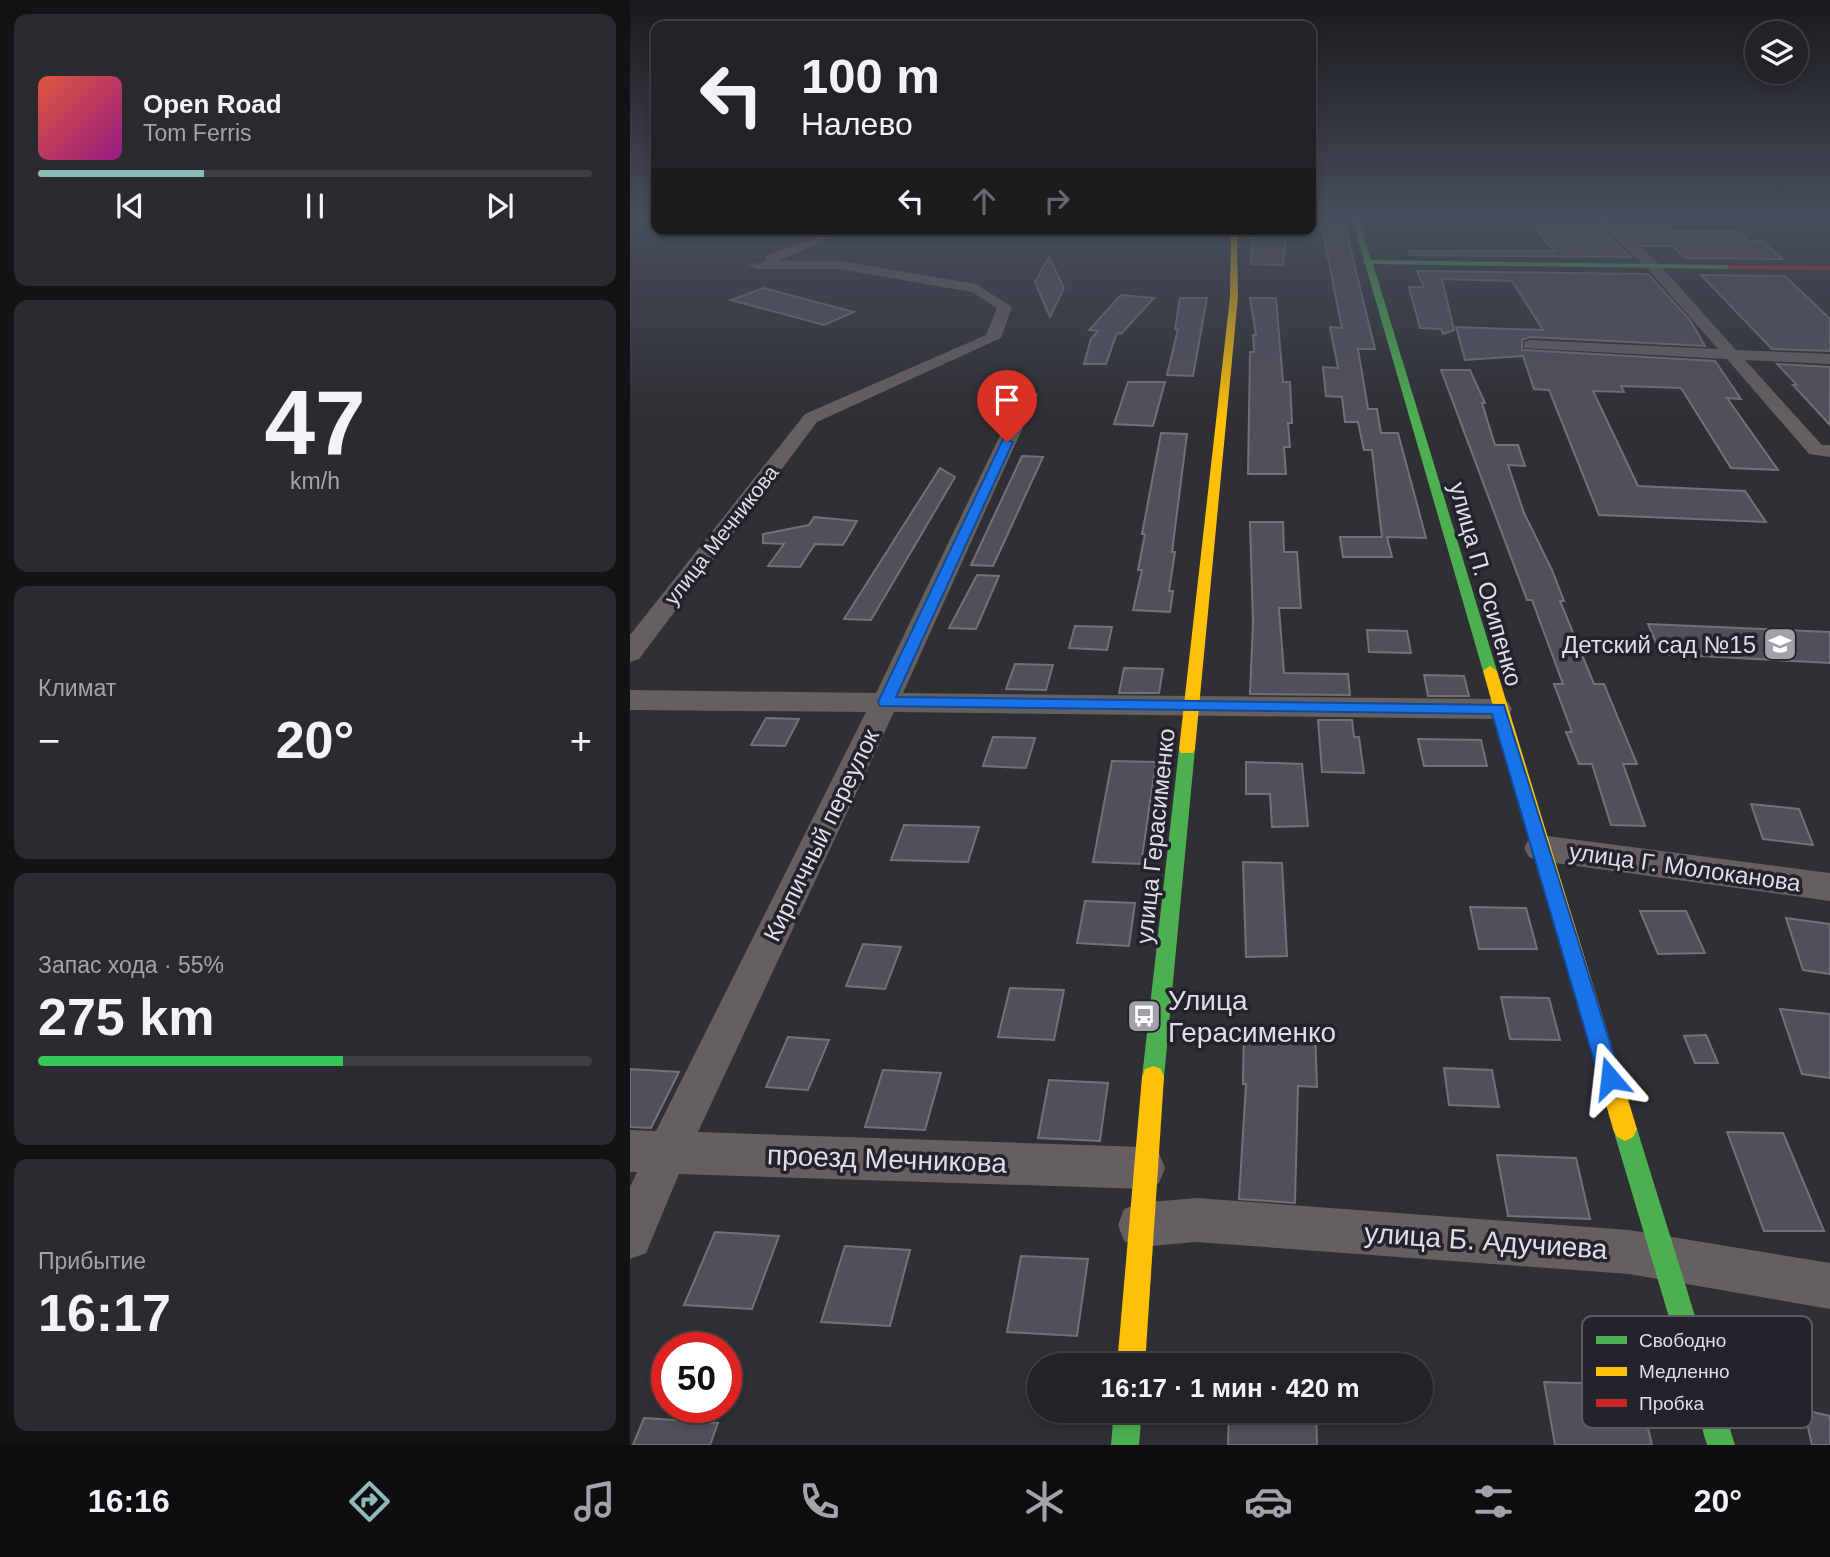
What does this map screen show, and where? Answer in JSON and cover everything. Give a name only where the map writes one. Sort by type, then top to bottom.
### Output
[{"type":"main road","name":"улица Герасименко","points":[[1132,1353],[1144,1168],[1234,285]]},
{"type":"main road","name":"улица П. Осипенко","points":[[1373,285],[1683,1316]]},
{"type":"main road","points":[[1125,1445],[1127,1423]]},
{"type":"main road","name":"улица П. Осипенко","points":[[1716,1428],[1721,1445]]},
{"type":"street","name":"улица Мечникова","points":[[630,653],[811,418],[993,338],[1005,307],[976,288],[961,285]]},
{"type":"street","points":[[1670,285],[1816,450],[1830,451]]},
{"type":"street","points":[[1530,345],[1830,359]]},
{"type":"street","name":"Кирпичный переулок","points":[[630,1237],[649,1151],[886,702],[1029,394]]},
{"type":"street","points":[[630,700],[1498,709]]},
{"type":"street","name":"улица Г. Молоканова","points":[[1540,848],[1830,887]]},
{"type":"street","name":"проезд Мечникова","points":[[649,1151],[1144,1168]]},
{"type":"street","name":"улица Б. Адучиева","points":[[1140,1225],[1196,1220],[1665,1257],[1830,1286]]},
{"type":"building","points":[[1036,285],[1063,285],[1064,288],[1050,317]]},
{"type":"building","points":[[1333,285],[1359,285],[1375,349],[1358,349],[1368,409],[1377,409],[1381,433],[1398,433],[1426,538],[1387,537],[1392,557],[1343,557],[1340,537],[1382,537],[1372,450],[1364,450],[1358,422],[1345,422],[1342,397],[1326,396],[1323,367],[1338,368],[1330,327],[1342,328]]},
{"type":"building","points":[[1444,285],[1454,330],[1443,334],[1441,329],[1420,328],[1409,287]]},
{"type":"building","points":[[1515,285],[1658,285],[1690,320],[1705,346],[1530,337],[1522,340],[1522,350],[1715,361],[1741,399],[1727,398],[1778,470],[1731,468],[1681,388],[1621,386],[1624,392],[1593,391],[1638,486],[1745,491],[1766,522],[1599,515],[1549,390],[1534,389],[1523,356],[1465,360],[1456,327],[1543,330]]},
{"type":"building","points":[[1711,285],[1795,285],[1830,319],[1830,351],[1772,349]]},
{"type":"building","points":[[763,288],[854,312],[824,325],[731,300]]},
{"type":"building","points":[[1121,295],[1154,298],[1121,334],[1117,333],[1106,364],[1084,364],[1091,339],[1098,331],[1089,330]]},
{"type":"building","points":[[1180,298],[1207,298],[1193,376],[1167,375],[1178,329],[1175,329]]},
{"type":"building","points":[[1250,298],[1276,298],[1283,382],[1290,382],[1292,423],[1288,423],[1290,447],[1284,447],[1286,474],[1248,474],[1250,352],[1254,352],[1253,335],[1256,335]]},
{"type":"building","points":[[1777,364],[1830,367],[1830,425],[1793,385],[1797,385]]},
{"type":"building","points":[[1441,370],[1470,370],[1485,403],[1482,403],[1495,445],[1518,445],[1525,466],[1508,465],[1524,513],[1552,570],[1564,601],[1560,601],[1594,684],[1604,684],[1637,764],[1623,764],[1645,826],[1611,825],[1592,764],[1579,764],[1566,732],[1572,732],[1554,684],[1563,684],[1532,600],[1527,600]]},
{"type":"building","points":[[1128,382],[1165,382],[1153,426],[1114,424]]},
{"type":"building","points":[[1161,433],[1187,434],[1172,552],[1175,552],[1169,591],[1173,591],[1170,612],[1133,610],[1142,570],[1138,570],[1145,534],[1142,534]]},
{"type":"building","points":[[1022,456],[1043,457],[993,566],[971,565]]},
{"type":"building","points":[[940,468],[955,477],[871,620],[844,619]]},
{"type":"building","points":[[814,517],[857,521],[843,545],[815,544],[800,567],[768,566],[784,544],[763,543],[763,534],[809,525]]},
{"type":"building","points":[[1250,522],[1283,522],[1284,552],[1297,552],[1301,608],[1279,608],[1284,673],[1348,674],[1350,695],[1250,694],[1253,623]]},
{"type":"building","points":[[977,575],[999,576],[976,629],[949,628]]},
{"type":"building","name":"Детский сад №15","points":[[1648,624],[1830,632],[1830,663],[1661,654]]},
{"type":"building","points":[[1075,626],[1112,627],[1107,650],[1069,648]]},
{"type":"building","points":[[1367,630],[1407,631],[1411,653],[1369,652]]},
{"type":"building","points":[[1015,664],[1053,665],[1046,690],[1006,689]]},
{"type":"building","points":[[1124,668],[1163,669],[1159,693],[1119,693]]},
{"type":"building","points":[[1424,675],[1464,676],[1469,696],[1428,696]]},
{"type":"building","points":[[766,718],[799,719],[785,746],[751,745]]},
{"type":"building","points":[[1318,720],[1352,720],[1354,737],[1359,737],[1364,773],[1322,772]]},
{"type":"building","points":[[993,737],[1035,738],[1026,768],[983,766]]},
{"type":"building","points":[[1418,739],[1481,740],[1487,766],[1424,766]]},
{"type":"building","points":[[1112,761],[1156,762],[1141,864],[1093,862]]},
{"type":"building","points":[[1246,762],[1302,764],[1308,826],[1272,827],[1270,794],[1246,794]]},
{"type":"building","points":[[1751,804],[1799,809],[1813,845],[1763,839]]},
{"type":"building","points":[[904,825],[979,827],[968,862],[891,860]]},
{"type":"building","points":[[1243,862],[1282,863],[1287,956],[1246,957]]},
{"type":"building","points":[[1085,901],[1135,903],[1129,946],[1077,943]]},
{"type":"building","points":[[1470,907],[1526,908],[1537,949],[1479,949]]},
{"type":"building","points":[[1640,911],[1686,911],[1705,953],[1658,954]]},
{"type":"building","points":[[1786,918],[1830,924],[1830,974],[1803,970]]},
{"type":"building","points":[[863,944],[901,947],[885,989],[846,986]]},
{"type":"building","points":[[1010,988],[1064,990],[1054,1040],[998,1037]]},
{"type":"building","points":[[1501,997],[1549,998],[1560,1040],[1510,1039]]},
{"type":"building","points":[[1780,1009],[1830,1014],[1830,1078],[1802,1074]]},
{"type":"building","points":[[1244,1028],[1315,1030],[1317,1087],[1298,1086],[1295,1203],[1239,1199],[1246,1084],[1243,1084]]},
{"type":"building","points":[[1706,1035],[1718,1063],[1695,1063],[1684,1036]]},
{"type":"building","points":[[788,1037],[829,1040],[808,1090],[766,1087]]},
{"type":"building","points":[[1444,1068],[1492,1070],[1499,1107],[1449,1105]]},
{"type":"building","points":[[630,1069],[679,1072],[651,1128],[630,1127]]},
{"type":"building","points":[[883,1070],[941,1073],[925,1130],[865,1127]]},
{"type":"building","points":[[1049,1080],[1108,1083],[1100,1141],[1038,1138]]},
{"type":"building","points":[[1727,1132],[1783,1133],[1824,1231],[1764,1231]]},
{"type":"building","points":[[1497,1155],[1576,1158],[1590,1219],[1508,1216]]},
{"type":"building","points":[[715,1232],[779,1236],[752,1309],[684,1305]]},
{"type":"building","points":[[845,1246],[910,1250],[890,1326],[821,1322]]},
{"type":"building","points":[[1021,1256],[1088,1259],[1077,1336],[1007,1332]]},
{"type":"building","points":[[1544,1382],[1582,1383],[1582,1428],[1648,1428],[1652,1445],[1555,1445]]},
{"type":"building","points":[[1812,1412],[1830,1416],[1830,1445],[1812,1445],[1808,1428],[1812,1428]]},
{"type":"building","points":[[644,1418],[651,1418],[651,1423],[718,1423],[710,1445],[633,1445]]},
{"type":"building","points":[[1229,1423],[1316,1423],[1317,1445],[1228,1445]]},
{"type":"traffic: fast","points":[[1375,285],[1490,671]]},
{"type":"traffic: fast","points":[[1153,1077],[1187,749]]},
{"type":"traffic: fast","points":[[1625,1129],[1682,1316]]},
{"type":"traffic: fast","points":[[1125,1445],[1127,1423]]},
{"type":"traffic: fast","points":[[1716,1428],[1721,1445]]},
{"type":"traffic: slow","points":[[1187,749],[1234,285]]},
{"type":"traffic: slow","points":[[1490,671],[1625,1129]]},
{"type":"traffic: slow","points":[[1132,1353],[1153,1077]]},
{"type":"place","name":"Детский сад №15","points":[[1780,644]]},
{"type":"place","name":"Улица Герасименко","points":[[1144,1016]]},
{"type":"route","points":[[1007,442],[886,702],[1498,709],[1515,756],[1533,826],[1610,1078]]}]
